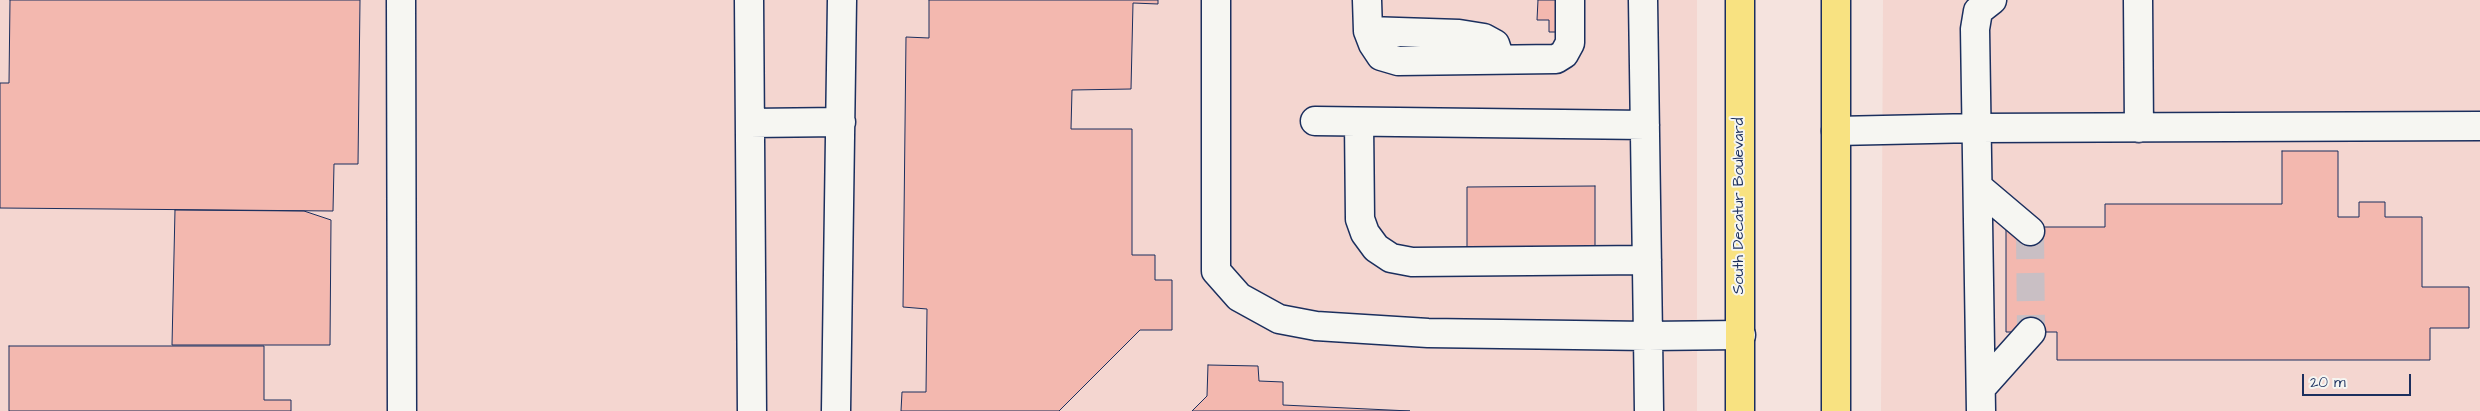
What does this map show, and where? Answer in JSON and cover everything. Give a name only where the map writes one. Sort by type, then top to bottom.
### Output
[{"type":"main road","name":"South Decatur Boulevard","points":[[1740,0],[1740,411]]},
{"type":"main road","points":[[1836,0],[1836,411]]},
{"type":"lane","points":[[401,0],[402,411]]},
{"type":"lane","points":[[749,0],[752,411]]},
{"type":"lane","points":[[836,411],[842,0]]},
{"type":"lane","points":[[1216,0],[1216,270],[1239,296],[1279,319],[1316,326],[1428,333],[1648,336],[1741,334]]},
{"type":"lane","points":[[1367,0],[1368,31],[1381,56],[1398,60],[1556,59],[1564,54],[1570,43],[1570,0]]},
{"type":"lane","points":[[1643,0],[1649,411]]},
{"type":"lane","points":[[1981,399],[1975,28],[1978,11],[1992,0]]},
{"type":"lane","points":[[2138,0],[2139,128]]},
{"type":"lane","points":[[750,123],[841,122]]},
{"type":"lane","points":[[1315,122],[1645,124]]},
{"type":"lane","points":[[1359,122],[1360,219],[1365,233],[1376,248],[1391,258],[1412,262],[1647,260]]},
{"type":"lane","points":[[1836,131],[1977,128],[2480,126]]},
{"type":"lane","points":[[1978,187],[2030,231]]},
{"type":"lane","points":[[1981,399],[2031,332]]},
{"type":"shaded area","points":[[0,0],[1697,0],[1697,411],[0,411]]},
{"type":"shaded area","points":[[1883,0],[2480,0],[2480,411],[1881,411]]},
{"type":"building","points":[[10,0],[360,0],[358,164],[334,164],[333,211],[0,208],[0,83],[9,83]]},
{"type":"building","points":[[929,0],[1158,0],[1158,4],[1133,3],[1131,89],[1072,90],[1071,129],[1132,129],[1132,255],[1155,255],[1155,280],[1172,280],[1172,330],[1140,330],[1059,411],[901,411],[902,392],[926,392],[927,309],[903,307],[906,37],[929,38]]},
{"type":"building","points":[[1538,0],[1566,0],[1565,32],[1549,32],[1549,20],[1537,20]]},
{"type":"building","points":[[2282,151],[2338,151],[2338,217],[2359,217],[2359,202],[2385,202],[2385,217],[2422,217],[2422,287],[2469,287],[2469,328],[2430,328],[2430,360],[2057,360],[2057,332],[2006,332],[2006,227],[2105,227],[2105,204],[2282,204]]},
{"type":"building","points":[[1595,186],[1595,247],[1555,247],[1554,258],[1533,248],[1467,248],[1467,187]]},
{"type":"building","points":[[175,210],[304,211],[331,220],[330,345],[172,345]]},
{"type":"building","points":[[9,346],[264,346],[264,400],[291,400],[291,411],[9,411]]},
{"type":"building","points":[[1208,365],[1258,366],[1259,381],[1283,382],[1283,405],[1410,411],[1192,411],[1207,396]]},
{"type":"tunnel","points":[[2030,231],[2031,332]]}]
